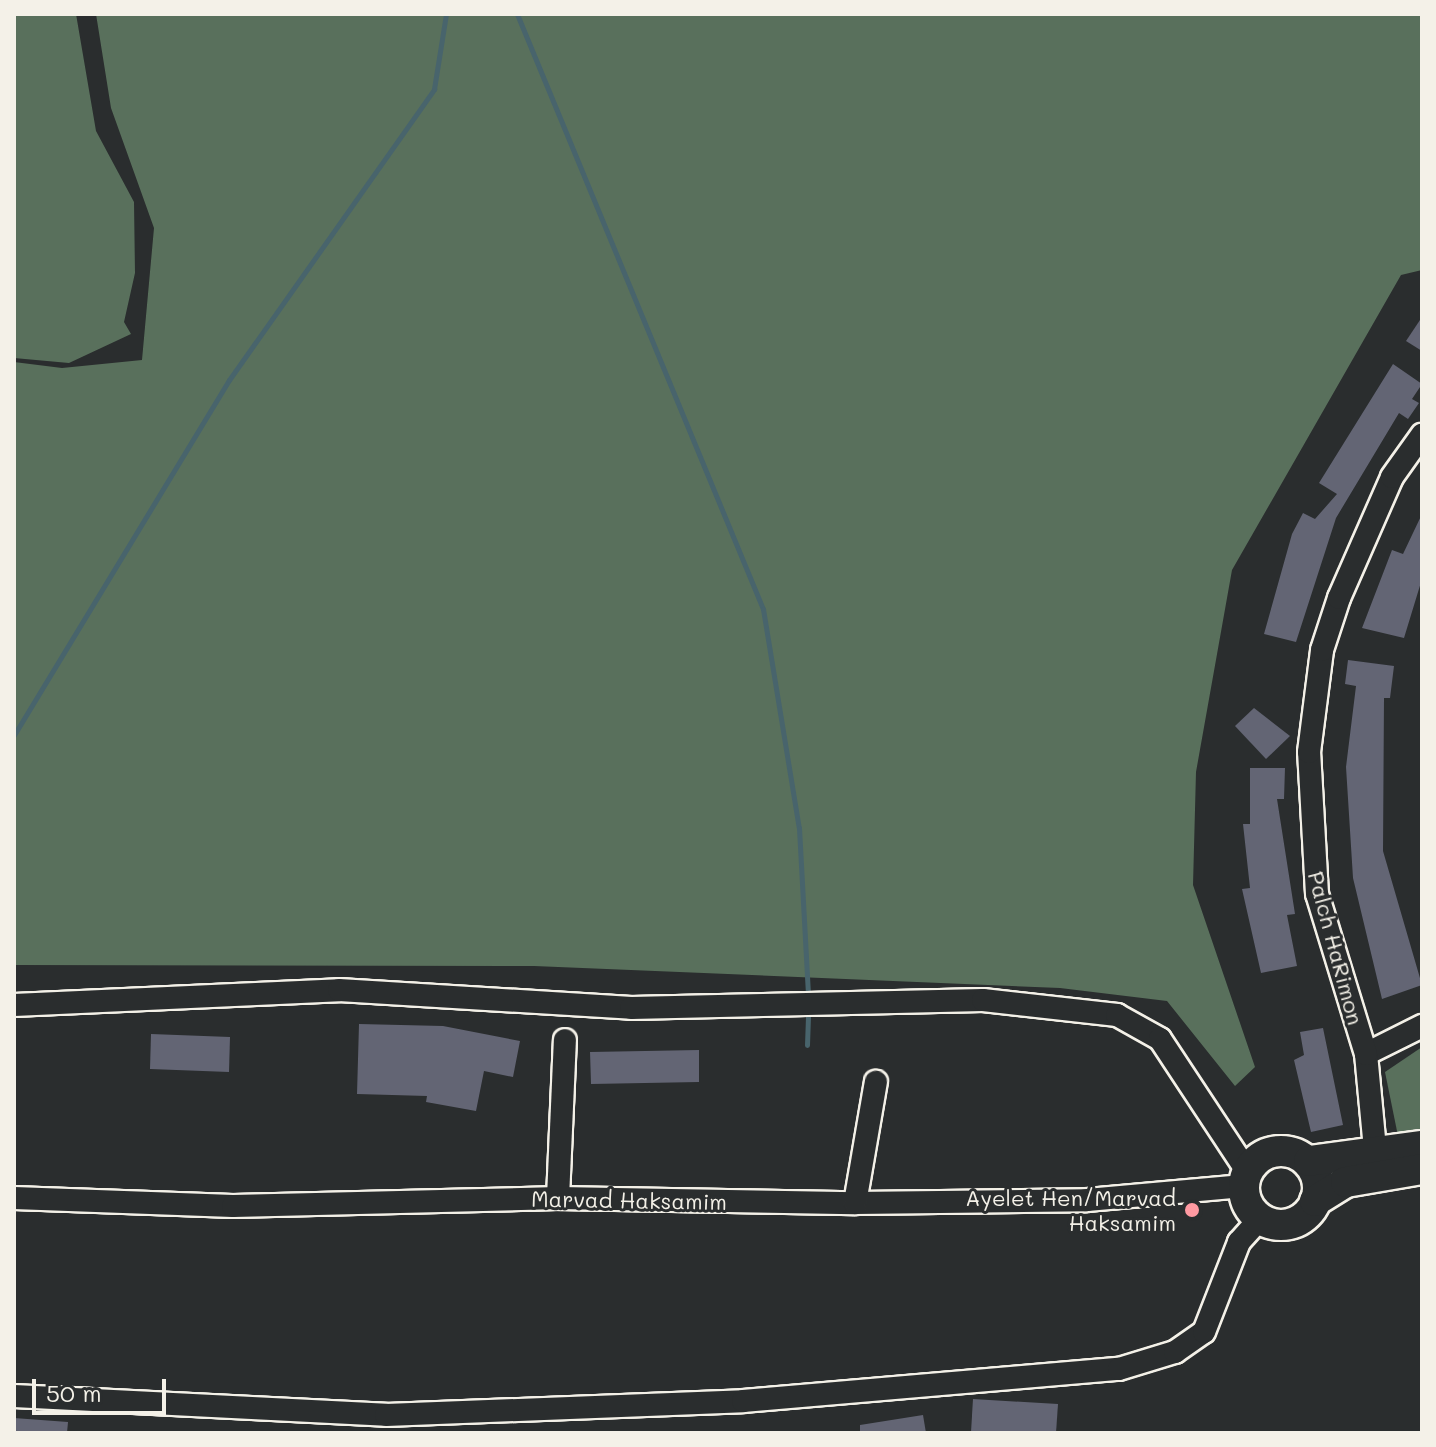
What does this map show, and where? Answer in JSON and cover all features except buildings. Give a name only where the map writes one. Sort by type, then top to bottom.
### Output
[{"type":"street","name":"Palch HaRimon","points":[[1375,1149],[1366,1054],[1311,856],[1313,698],[1326,637],[1365,534],[1422,435]]},
{"type":"street","points":[[14,1005],[339,990],[631,1008],[983,1000],[1117,1015],[1160,1039],[1245,1178],[1260,1219]]},
{"type":"street","points":[[1366,1054],[1422,1026]]},
{"type":"street","points":[[558,1198],[565,1040]]},
{"type":"street","points":[[855,1203],[876,1082]]},
{"type":"street","points":[[1245,1178],[1277,1150],[1309,1161],[1375,1149],[1422,1146]]},
{"type":"street","points":[[14,1396],[386,1415],[743,1401],[1119,1369],[1175,1352],[1204,1332],[1239,1242],[1260,1219],[1301,1220],[1315,1201],[1319,1187],[1309,1161]]},
{"type":"street","points":[[1315,1201],[1346,1182],[1422,1169]]},
{"type":"street","name":"Marvad Haksamim","points":[[14,1198],[233,1206],[558,1198],[855,1203],[1087,1200],[1245,1178]]},
{"type":"green space","points":[[14,14],[76,14],[96,131],[134,202],[135,273],[124,322],[131,334],[69,363],[14,358]]},
{"type":"green space","points":[[96,14],[1422,14],[1422,270],[1401,275],[1232,570],[1196,772],[1193,885],[1255,1067],[1235,1086],[1167,1001],[1060,988],[534,966],[16,965],[14,362],[62,368],[142,360],[154,228],[111,108]]},
{"type":"green space","points":[[1422,1047],[1422,1139],[1399,1141],[1385,1072]]},
{"type":"waterway","points":[[14,735],[229,380],[434,89],[446,14]]},
{"type":"waterway","points":[[517,14],[763,609],[799,828],[808,996]]},
{"type":"waterway","points":[[807,1045],[808,1010]]},
{"type":"place","name":"Ayelet Hen/Marvad Haksamim","points":[[1192,1210]]}]
